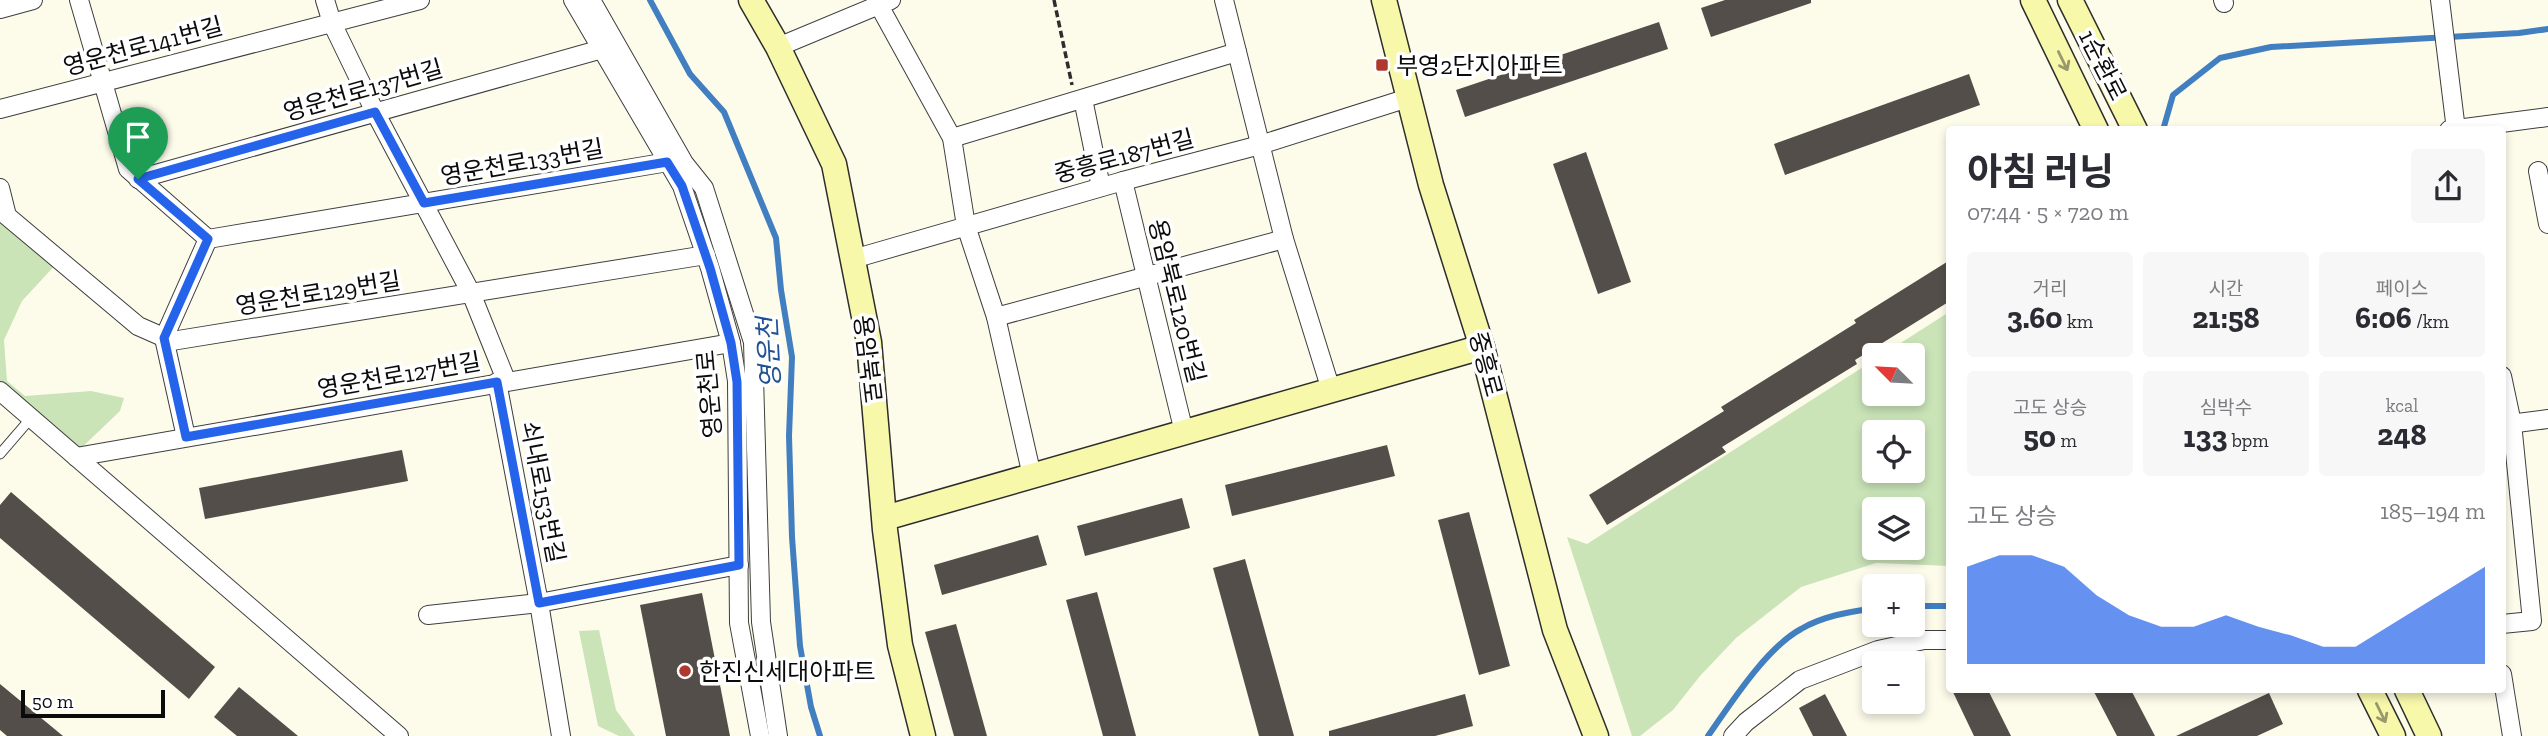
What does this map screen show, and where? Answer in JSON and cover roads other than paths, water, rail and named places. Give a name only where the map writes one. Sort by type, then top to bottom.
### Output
[{"type":"street","points":[[0,9],[33,0]]},
{"type":"street","points":[[79,0],[128,169],[208,239],[164,338],[186,437]]},
{"type":"street","name":"쇠내로153번길","points":[[325,0],[332,23],[375,112],[471,293],[501,381],[561,736]]},
{"type":"street","name":"영운천로141번길","points":[[0,109],[420,0]]},
{"type":"street","name":"영운천로","points":[[573,0],[682,186],[706,255],[731,343],[737,382],[739,623],[760,736]]},
{"type":"street","points":[[591,0],[684,163],[704,188],[753,342],[761,621],[778,736]]},
{"type":"street","name":"용암북로","points":[[751,0],[778,47],[834,164],[869,342],[885,530],[900,645],[923,736]]},
{"type":"street","points":[[1224,0],[1284,239],[1331,390]]},
{"type":"street","name":"중흥로","points":[[1384,0],[1431,184],[1482,347],[1555,630],[1594,732]]},
{"type":"street","name":"1순환로","points":[[2033,0],[2094,126]]},
{"type":"street","name":"1순환로","points":[[2070,0],[2133,126]]},
{"type":"street","points":[[2440,0],[2454,126]]},
{"type":"street","points":[[778,47],[882,1],[951,138],[966,226],[996,317],[1032,476]]},
{"type":"street","name":"영운천로137번길","points":[[138,179],[601,49]]},
{"type":"street","points":[[951,138],[1237,52]]},
{"type":"street","name":"중흥로187번길","points":[[853,259],[1101,187],[1260,145],[1408,98]]},
{"type":"street","points":[[1079,100],[1101,187]]},
{"type":"street","points":[[2478,126],[2548,117]]},
{"type":"street","name":"영운천로133번길","points":[[208,239],[667,162]]},
{"type":"street","points":[[2538,171],[2546,199],[2548,224]]},
{"type":"street","name":"용암북로120번길","points":[[1123,181],[1184,432]]},
{"type":"street","name":"영운천로129번길","points":[[0,188],[3,217],[138,326],[172,341],[706,255]]},
{"type":"street","points":[[996,317],[1284,239]]},
{"type":"street","name":"영운천로127번길","points":[[76,457],[731,343]]},
{"type":"street","points":[[885,518],[1482,347]]},
{"type":"street","points":[[0,391],[399,736]]},
{"type":"street","points":[[2506,624],[2532,621],[2507,424],[2548,419]]},
{"type":"street","points":[[428,615],[539,603],[739,565]]},
{"type":"street","points":[[1734,736],[1746,722],[1800,680],[1878,650],[1924,640],[1946,640]]},
{"type":"street","points":[[2372,693],[2393,736]]},
{"type":"street","points":[[2408,693],[2429,736]]},
{"type":"street","points":[[2505,693],[2512,736]]},
{"type":"lane","points":[[0,454],[31,418]]},
{"type":"waterway","name":"영운천","points":[[650,0],[690,74],[724,112],[776,238],[792,357],[789,436],[792,537],[800,646],[811,707],[820,736]]},
{"type":"waterway","points":[[2164,126],[2173,95],[2220,58],[2271,47],[2519,33],[2548,29]]},
{"type":"waterway","points":[[1925,606],[1946,606]]},
{"type":"waterway","points":[[1708,736],[1750,677],[1788,638],[1818,621],[1862,610]]},
{"type":"place","name":"부영2단지아파트","points":[[1382,65]]},
{"type":"place","name":"한진신세대아파트","points":[[685,671]]}]
